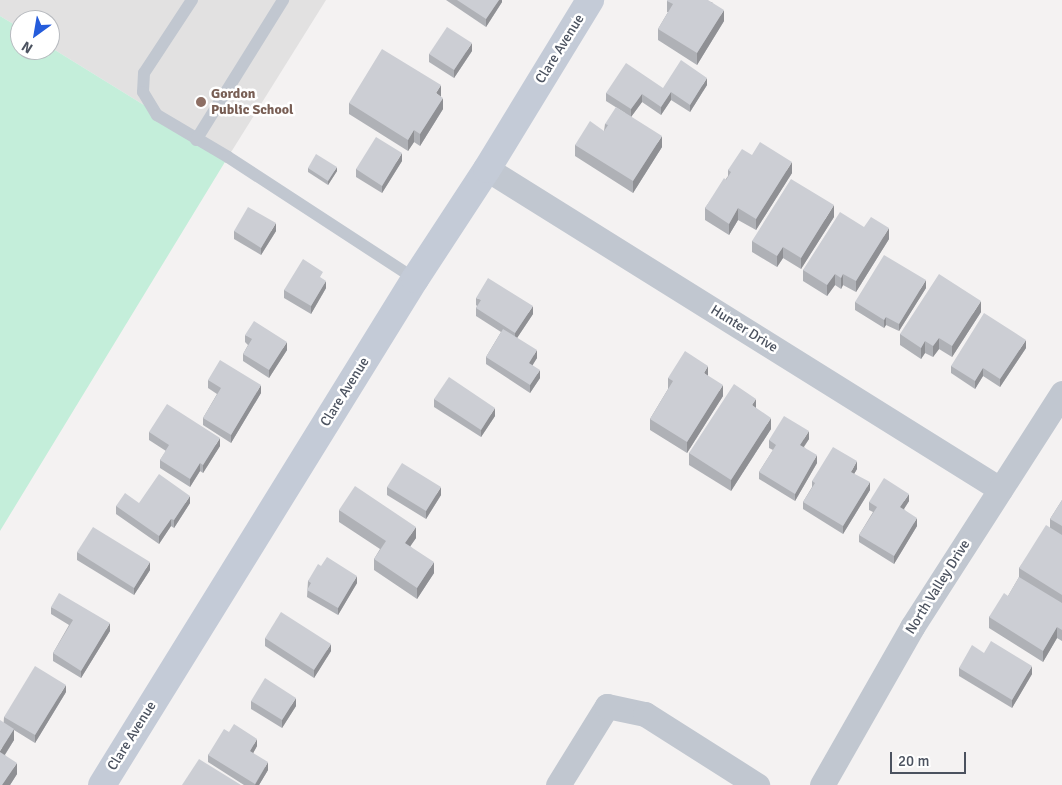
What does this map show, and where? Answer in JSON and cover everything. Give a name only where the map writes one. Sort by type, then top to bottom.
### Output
[{"type":"street","name":"Clare Avenue","points":[[102,785],[590,0]]},
{"type":"street","name":"Hunter Drive","points":[[487,168],[1000,489]]},
{"type":"street","name":"North Valley Drive","points":[[822,785],[912,627],[1062,394]]},
{"type":"street","points":[[558,785],[607,706],[645,714],[757,785]]},
{"type":"lane","points":[[192,0],[144,73],[143,92],[157,115],[228,158],[415,279]]},
{"type":"lane","points":[[196,140],[283,0]]},
{"type":"shaded area","name":"Gordon Public School","points":[[0,0],[326,0],[228,157],[60,53],[60,10],[10,10],[10,22],[0,16]]},
{"type":"green space","points":[[0,16],[10,22],[10,60],[60,60],[60,53],[228,157],[0,531]]},
{"type":"building","points":[[457,0],[499,0],[486,19]]},
{"type":"building","points":[[667,0],[708,0],[724,10],[697,53],[658,29],[673,4]]},
{"type":"building","points":[[447,27],[472,43],[454,70],[429,54]]},
{"type":"building","points":[[382,49],[441,85],[436,93],[443,98],[420,134],[414,130],[408,140],[349,103]]},
{"type":"building","points":[[681,60],[707,78],[690,105],[671,92],[661,107],[642,94],[631,109],[606,93],[626,63],[663,88]]},
{"type":"building","points":[[616,107],[662,136],[633,181],[575,145],[590,121],[604,131],[608,125],[605,124]]},
{"type":"building","points":[[376,137],[402,153],[382,186],[356,169]]},
{"type":"building","points":[[760,142],[792,162],[756,219],[738,208],[729,224],[705,208],[724,178],[726,180],[731,172],[728,170],[742,149],[752,155]]},
{"type":"building","points":[[316,154],[337,167],[328,181],[308,168]]},
{"type":"building","points":[[791,179],[834,205],[801,258],[783,247],[777,256],[752,241]]},
{"type":"building","points":[[248,207],[276,223],[261,248],[234,231]]},
{"type":"building","points":[[840,212],[864,227],[871,217],[889,228],[856,281],[843,274],[841,278],[835,274],[827,285],[803,270]]},
{"type":"building","points":[[884,255],[926,280],[899,324],[886,317],[884,320],[855,302]]},
{"type":"building","points":[[303,259],[323,272],[320,277],[326,281],[311,306],[284,290]]},
{"type":"building","points":[[939,274],[981,301],[952,346],[939,338],[933,346],[925,341],[921,348],[900,334]]},
{"type":"building","points":[[488,278],[533,306],[515,333],[476,308],[481,300],[476,298]]},
{"type":"building","points":[[984,313],[1026,340],[1000,379],[983,368],[975,381],[951,366]]},
{"type":"building","points":[[254,321],[287,342],[269,370],[243,354],[252,339],[245,335]]},
{"type":"building","points":[[503,329],[537,350],[529,363],[540,370],[530,385],[486,357]]},
{"type":"building","points":[[685,351],[708,366],[704,373],[723,385],[687,442],[650,419],[673,381],[668,378]]},
{"type":"building","points":[[220,360],[261,385],[231,435],[203,418],[221,388],[208,380]]},
{"type":"building","points":[[449,377],[495,408],[481,430],[434,399]]},
{"type":"building","points":[[734,384],[756,399],[752,405],[771,418],[731,480],[689,453]]},
{"type":"building","points":[[167,404],[220,438],[203,465],[200,463],[190,479],[160,460],[169,445],[149,432]]},
{"type":"building","points":[[784,416],[809,431],[800,445],[817,455],[795,494],[759,472],[776,445],[769,440]]},
{"type":"building","points":[[833,447],[857,461],[851,472],[870,482],[843,526],[803,502],[815,483],[812,481]]},
{"type":"building","points":[[402,463],[441,487],[426,511],[387,487]]},
{"type":"building","points":[[159,474],[190,496],[174,520],[171,519],[159,536],[116,506],[125,493],[139,503]]},
{"type":"building","points":[[884,478],[909,494],[900,507],[917,518],[894,556],[859,535],[877,507],[869,502]]},
{"type":"building","points":[[355,486],[416,527],[405,543],[434,562],[417,588],[374,559],[386,541],[339,510]]},
{"type":"building","points":[[1062,500],[1062,526],[1050,519]]},
{"type":"building","points":[[1046,525],[1062,535],[1062,595],[1019,568]]},
{"type":"building","points":[[93,527],[150,562],[134,588],[77,552]]},
{"type":"building","points":[[327,557],[357,576],[338,608],[307,590],[311,583],[308,581],[318,564],[321,566]]},
{"type":"building","points":[[1019,577],[1062,603],[1062,630],[1057,627],[1043,651],[989,617],[1004,593],[1008,596]]},
{"type":"building","points":[[59,593],[110,623],[81,671],[53,653],[73,620],[51,607]]},
{"type":"building","points":[[281,612],[331,644],[314,670],[265,638]]},
{"type":"building","points":[[991,641],[1032,666],[1012,700],[959,668],[972,645],[984,653]]},
{"type":"building","points":[[35,666],[66,685],[35,735],[4,717]]},
{"type":"building","points":[[265,678],[296,698],[282,720],[251,701]]},
{"type":"building","points":[[0,720],[14,729],[0,751]]},
{"type":"building","points":[[234,724],[257,739],[250,751],[268,762],[255,784],[208,755],[224,729],[229,732]]},
{"type":"building","points":[[0,752],[17,763],[2,785],[0,785]]},
{"type":"building","points":[[199,759],[241,785],[182,785]]},
{"type":"place","name":"Gordon Public School","points":[[201,102]]}]
